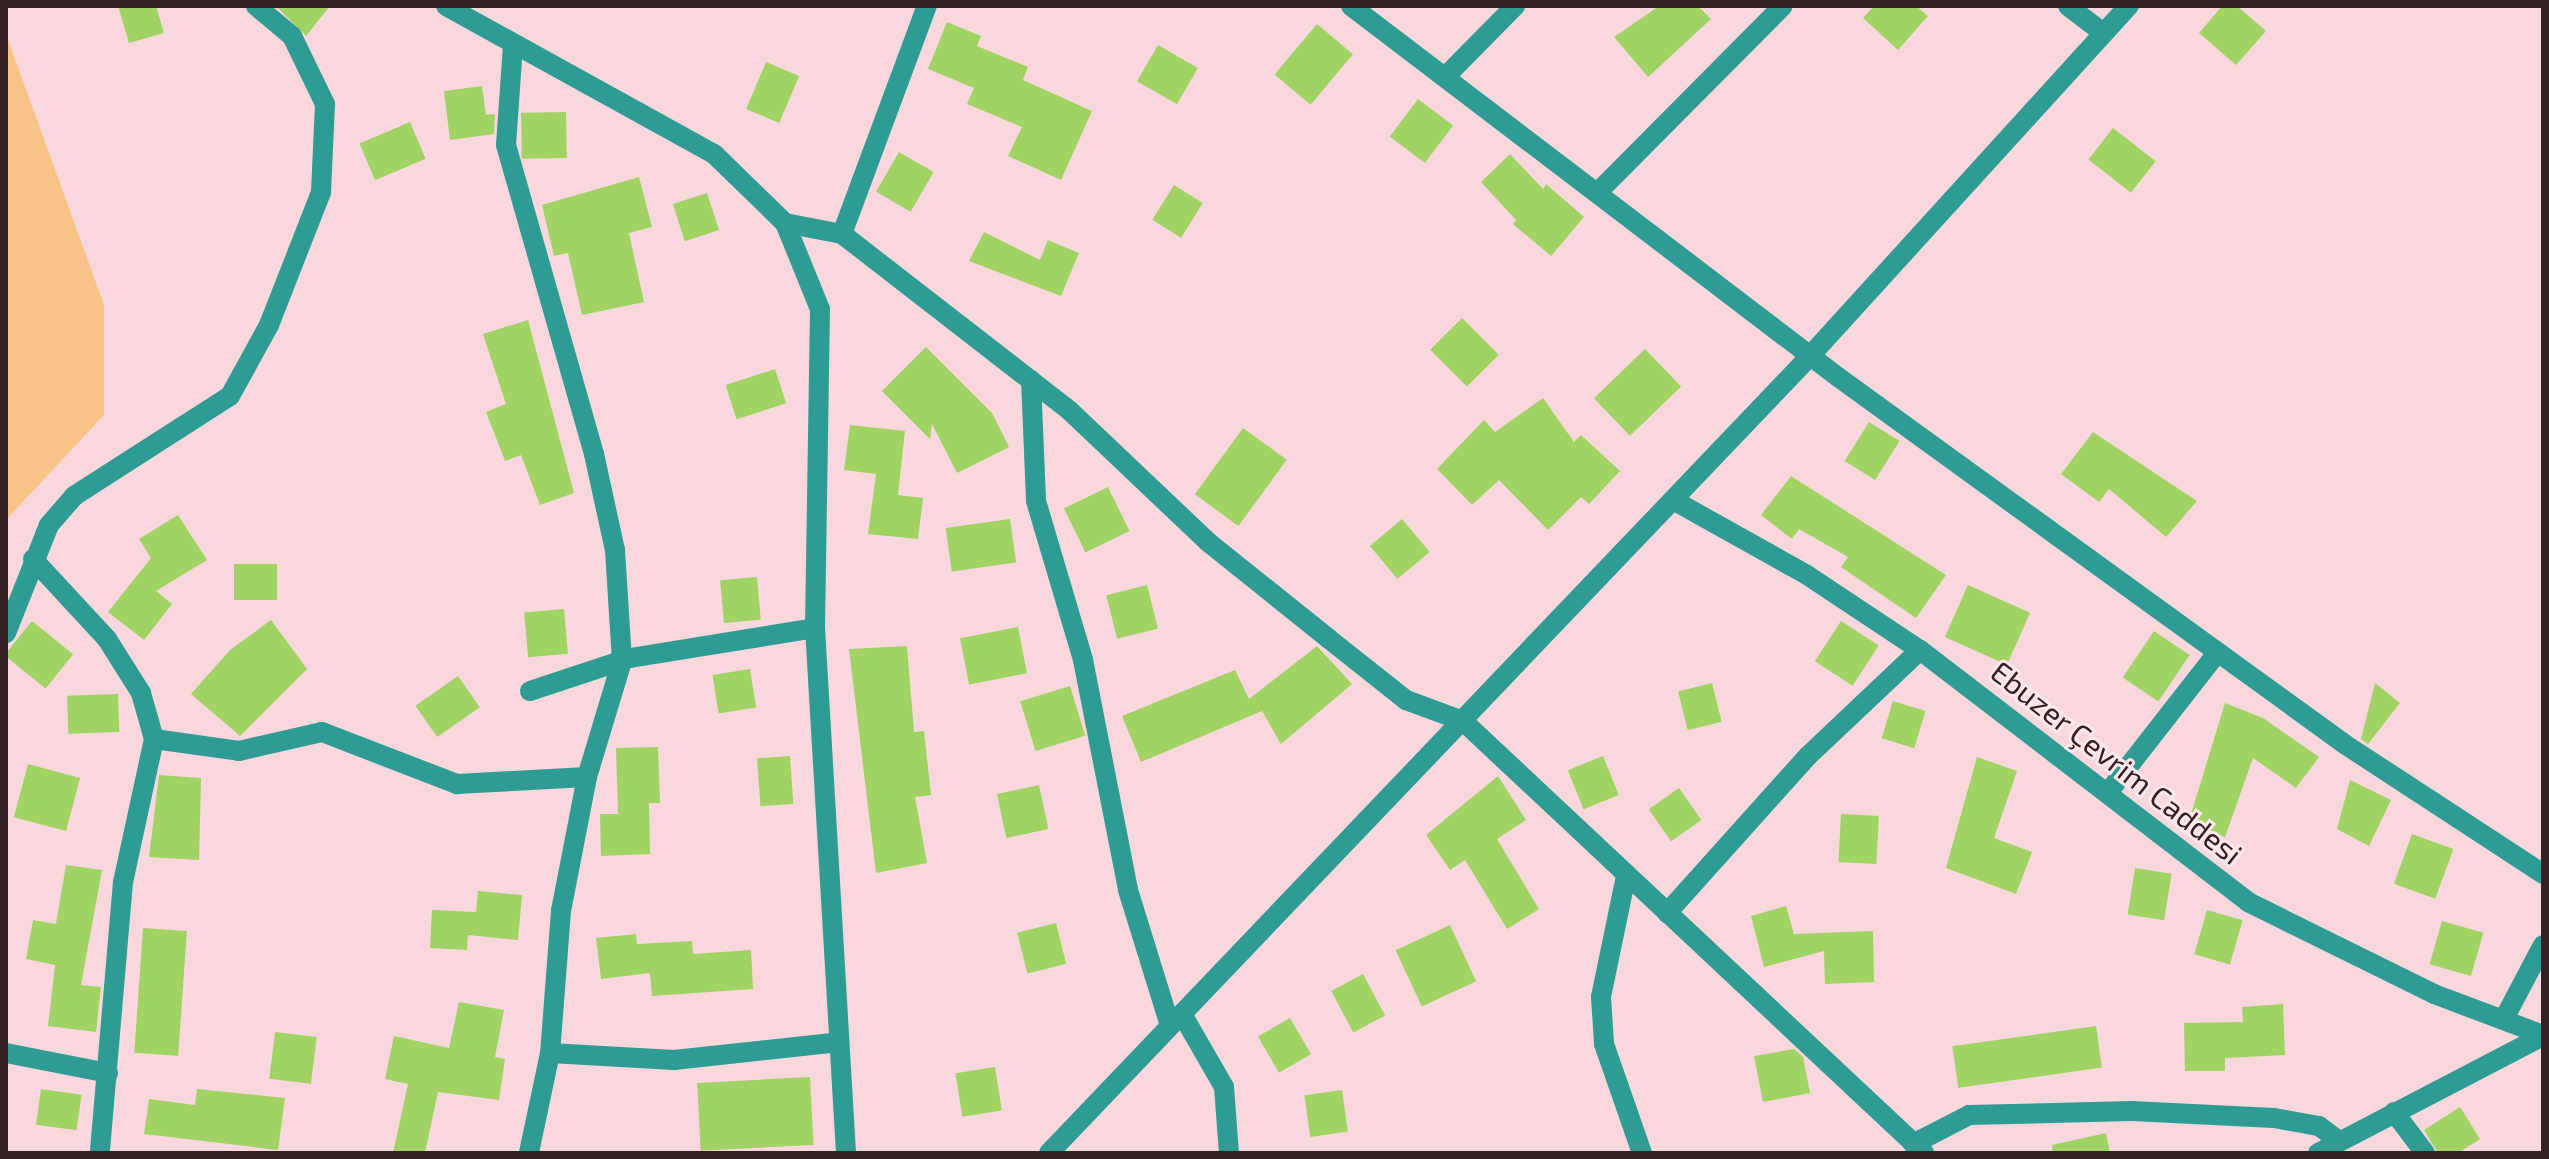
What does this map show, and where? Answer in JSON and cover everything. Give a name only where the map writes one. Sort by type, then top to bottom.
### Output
[{"type":"street","points":[[6,633],[33,559],[74,496],[230,396],[269,325],[321,192],[325,104],[292,36],[256,6]]},
{"type":"street","points":[[446,6],[714,154],[785,223],[820,309],[815,628],[846,1153]]},
{"type":"street","points":[[842,234],[927,6]]},
{"type":"street","points":[[1351,6],[1810,356],[2218,652],[2543,874]]},
{"type":"street","points":[[1445,77],[1515,6]]},
{"type":"street","points":[[1598,192],[1783,6]]},
{"type":"street","points":[[2068,6],[2102,32]]},
{"type":"street","points":[[1049,1153],[1810,356],[2102,32],[2129,6]]},
{"type":"street","points":[[513,45],[506,145],[594,454],[615,550],[622,661],[587,777],[561,911],[550,1053],[529,1153]]},
{"type":"street","points":[[785,223],[842,234],[1031,380],[1208,542],[1406,700],[1463,721],[1918,1148],[1969,1115],[2132,1111],[2274,1118],[2319,1126],[2339,1141]]},
{"type":"street","points":[[1031,380],[1036,501],[1083,660],[1128,890],[1176,1020],[1224,1087],[1229,1153]]},
{"type":"street","name":"Ebuzer Çevrim Caddesi","points":[[1673,500],[1807,575],[1920,650],[2110,790],[2248,902],[2434,994],[2505,1017],[2543,1035]]},
{"type":"street","points":[[33,559],[107,639],[141,693],[154,739],[123,882],[100,1153]]},
{"type":"street","points":[[530,691],[622,661],[815,628]]},
{"type":"street","points":[[1667,913],[1809,755],[1920,650]]},
{"type":"street","points":[[2110,790],[2218,652]]},
{"type":"street","points":[[154,739],[239,751],[322,732],[457,784],[587,777]]},
{"type":"street","points":[[1626,876],[1602,1012],[1604,1044],[1642,1153]]},
{"type":"street","points":[[2505,1017],[2543,945]]},
{"type":"street","points":[[2318,1153],[2543,1035]]},
{"type":"street","points":[[550,1053],[674,1060],[839,1042]]},
{"type":"street","points":[[6,1053],[108,1073]]},
{"type":"street","points":[[2394,1112],[2425,1153]]},
{"type":"shaded area","points":[[6,34],[104,305],[104,415],[6,520]]},
{"type":"building","points":[[118,6],[156,6],[164,33],[129,43]]},
{"type":"building","points":[[276,6],[330,6],[306,36]]},
{"type":"building","points":[[1659,6],[1698,6],[1711,19],[1648,77],[1614,37]]},
{"type":"building","points":[[1874,6],[1916,6],[1928,16],[1898,50],[1863,18]]},
{"type":"building","points":[[2222,6],[2237,6],[2266,31],[2236,65],[2199,33]]},
{"type":"building","points":[[947,22],[981,36],[977,46],[1028,67],[1023,80],[1092,111],[1061,180],[1008,156],[1022,127],[967,104],[974,88],[928,69]]},
{"type":"building","points":[[1317,24],[1353,54],[1311,105],[1275,75]]},
{"type":"building","points":[[1158,45],[1198,68],[1177,104],[1137,81]]},
{"type":"building","points":[[766,62],[799,76],[779,123],[746,109]]},
{"type":"building","points":[[482,86],[486,115],[495,114],[494,134],[450,140],[444,91]]},
{"type":"building","points":[[1418,99],[1453,125],[1425,163],[1390,137]]},
{"type":"building","points":[[566,112],[567,158],[522,159],[521,113]]},
{"type":"building","points":[[410,122],[426,159],[375,180],[359,143]]},
{"type":"building","points":[[2113,128],[2156,161],[2131,193],[2088,160]]},
{"type":"building","points":[[899,152],[934,172],[911,212],[876,192]]},
{"type":"building","points":[[1510,154],[1543,189],[1546,184],[1584,217],[1551,256],[1513,224],[1516,220],[1481,182]]},
{"type":"building","points":[[639,177],[652,227],[629,233],[644,302],[582,315],[568,253],[554,256],[542,205]]},
{"type":"building","points":[[1174,185],[1203,203],[1181,238],[1152,220]]},
{"type":"building","points":[[707,193],[719,230],[685,241],[673,204]]},
{"type":"building","points":[[984,232],[1040,260],[1048,240],[1079,253],[1061,296],[969,261]]},
{"type":"building","points":[[1462,318],[1499,355],[1467,387],[1430,350]]},
{"type":"building","points":[[528,320],[574,493],[540,505],[521,455],[505,461],[486,412],[506,404],[483,334]]},
{"type":"building","points":[[926,347],[992,413],[1009,447],[957,473],[932,424],[930,439],[882,391]]},
{"type":"building","points":[[1645,349],[1681,386],[1630,436],[1594,398]]},
{"type":"building","points":[[775,369],[786,403],[737,419],[726,385]]},
{"type":"building","points":[[1543,398],[1574,442],[1581,435],[1620,471],[1589,504],[1581,497],[1548,530],[1499,480],[1472,505],[1437,469],[1484,420],[1495,432]]},
{"type":"building","points":[[1869,422],[1900,441],[1875,480],[1845,461]]},
{"type":"building","points":[[850,425],[905,431],[898,495],[923,498],[918,539],[868,534],[876,474],[844,470]]},
{"type":"building","points":[[1243,428],[1287,460],[1238,526],[1195,494]]},
{"type":"building","points":[[2093,432],[2197,501],[2166,537],[2109,489],[2099,502],[2061,474]]},
{"type":"building","points":[[1791,476],[1946,575],[1916,618],[1841,567],[1848,557],[1799,529],[1792,539],[1761,515]]},
{"type":"building","points":[[1108,487],[1129,531],[1085,553],[1064,508]]},
{"type":"building","points":[[178,515],[207,560],[156,591],[172,604],[144,640],[108,612],[151,558],[139,539]]},
{"type":"building","points":[[1010,519],[1016,563],[952,572],[946,528]]},
{"type":"building","points":[[1402,519],[1430,552],[1397,579],[1370,546]]},
{"type":"building","points":[[234,564],[277,564],[277,600],[234,600]]},
{"type":"building","points":[[757,577],[761,620],[724,623],[720,580]]},
{"type":"building","points":[[1147,585],[1158,629],[1117,639],[1106,595]]},
{"type":"building","points":[[1968,585],[2030,613],[2007,665],[1945,637]]},
{"type":"building","points":[[564,609],[568,654],[528,657],[524,612]]},
{"type":"building","points":[[271,620],[307,669],[240,736],[191,694],[230,650]]},
{"type":"building","points":[[32,621],[73,654],[45,689],[6,657]]},
{"type":"building","points":[[1841,621],[1879,646],[1853,686],[1815,661]]},
{"type":"building","points":[[1018,627],[1027,673],[969,684],[960,638]]},
{"type":"building","points":[[2154,631],[2190,655],[2158,701],[2123,677]]},
{"type":"building","points":[[907,646],[914,732],[924,731],[931,795],[915,797],[927,863],[876,873],[849,649]]},
{"type":"building","points":[[1317,646],[1352,684],[1281,744],[1262,711],[1141,762],[1122,716],[1235,670],[1249,699]]},
{"type":"building","points":[[750,669],[756,708],[719,713],[712,675]]},
{"type":"building","points":[[458,676],[480,707],[437,737],[415,706]]},
{"type":"building","points":[[1712,683],[1722,722],[1688,730],[1678,691]]},
{"type":"building","points":[[2375,683],[2400,703],[2368,744],[2361,739]]},
{"type":"building","points":[[1070,686],[1085,736],[1035,751],[1020,701]]},
{"type":"building","points":[[118,694],[119,732],[68,734],[67,696]]},
{"type":"building","points":[[1893,701],[1926,711],[1914,748],[1882,738]]},
{"type":"building","points":[[2225,703],[2263,718],[2319,757],[2296,788],[2253,758],[2225,837],[2188,824]]},
{"type":"building","points":[[658,747],[660,803],[649,803],[650,854],[601,856],[600,814],[618,814],[616,748]]},
{"type":"building","points":[[790,756],[793,804],[760,806],[757,758]]},
{"type":"building","points":[[1603,756],[1619,795],[1584,809],[1568,770]]},
{"type":"building","points":[[1977,757],[2017,771],[1994,838],[2032,852],[2016,894],[1946,868]]},
{"type":"building","points":[[28,764],[80,778],[66,831],[14,817]]},
{"type":"building","points":[[159,775],[201,778],[199,860],[149,857]]},
{"type":"building","points":[[1498,776],[1526,820],[1497,839],[1539,909],[1507,929],[1465,860],[1450,870],[1426,835]]},
{"type":"building","points":[[2350,780],[2391,800],[2369,846],[2337,829]]},
{"type":"building","points":[[1039,785],[1048,829],[1006,838],[997,794]]},
{"type":"building","points":[[1679,788],[1701,820],[1671,841],[1649,809]]},
{"type":"building","points":[[1841,814],[1879,816],[1876,864],[1838,862]]},
{"type":"building","points":[[2412,834],[2453,849],[2435,899],[2394,884]]},
{"type":"building","points":[[66,865],[102,870],[81,985],[101,987],[96,1032],[48,1026],[55,965],[26,959],[33,920],[56,924]]},
{"type":"building","points":[[2135,868],[2172,874],[2164,920],[2128,914]]},
{"type":"building","points":[[478,891],[522,895],[518,940],[468,935],[467,950],[430,948],[432,910],[476,912]]},
{"type":"building","points":[[1786,906],[1794,934],[1873,931],[1874,982],[1825,984],[1824,951],[1764,967],[1751,916]]},
{"type":"building","points":[[2207,910],[2243,920],[2230,964],[2194,954]]},
{"type":"building","points":[[2442,921],[2483,933],[2471,976],[2430,964]]},
{"type":"building","points":[[1056,923],[1066,964],[1027,973],[1017,933]]},
{"type":"building","points":[[1450,925],[1476,981],[1422,1007],[1396,950]]},
{"type":"building","points":[[143,928],[187,931],[178,1056],[134,1053]]},
{"type":"building","points":[[636,934],[637,944],[692,941],[693,954],[751,950],[753,989],[652,996],[650,973],[601,979],[596,938]]},
{"type":"building","points":[[1363,974],[1385,1015],[1353,1032],[1331,991]]},
{"type":"building","points":[[459,1002],[504,1010],[495,1057],[505,1059],[499,1100],[438,1092],[425,1153],[393,1153],[408,1084],[385,1079],[394,1036],[449,1048]]},
{"type":"building","points":[[2283,1004],[2285,1055],[2225,1058],[2225,1071],[2185,1071],[2184,1023],[2243,1022],[2242,1007]]},
{"type":"building","points":[[1290,1018],[1311,1054],[1279,1073],[1258,1036]]},
{"type":"building","points":[[2096,1026],[2102,1068],[1958,1088],[1952,1046]]},
{"type":"building","points":[[275,1032],[317,1037],[311,1084],[269,1079]]},
{"type":"building","points":[[1794,1049],[1803,1057],[1810,1093],[1763,1102],[1754,1056]]},
{"type":"building","points":[[995,1067],[1002,1110],[962,1117],[955,1073]]},
{"type":"building","points":[[810,1077],[814,1145],[701,1151],[697,1083]]},
{"type":"building","points":[[41,1089],[82,1095],[77,1130],[36,1125]]},
{"type":"building","points":[[197,1089],[285,1098],[278,1150],[144,1134],[149,1099],[195,1105]]},
{"type":"building","points":[[1342,1090],[1348,1132],[1310,1137],[1304,1095]]},
{"type":"building","points":[[2460,1107],[2480,1139],[2458,1153],[2438,1153],[2424,1130]]},
{"type":"building","points":[[2106,1133],[2110,1153],[2053,1153],[2052,1145]]}]
